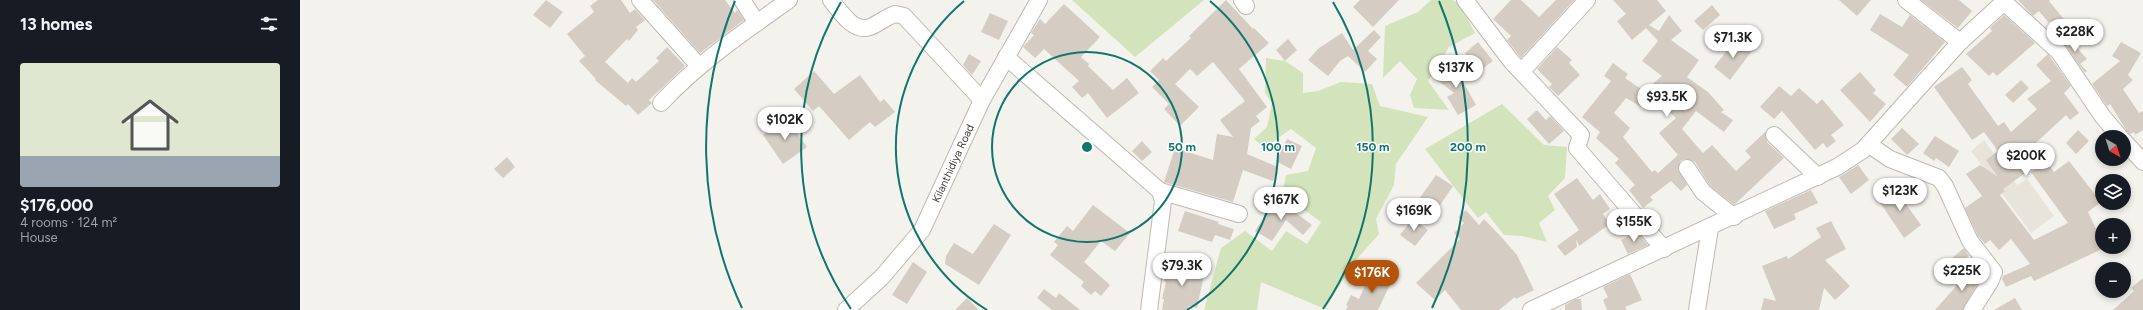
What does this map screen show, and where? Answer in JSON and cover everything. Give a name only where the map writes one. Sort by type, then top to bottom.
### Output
[{"type":"street","points":[[640,0],[699,66]]},
{"type":"street","points":[[742,0],[757,23]]},
{"type":"street","points":[[661,103],[699,66],[789,0]]},
{"type":"street","points":[[831,0],[849,21],[860,28],[869,28],[895,14],[904,16],[982,100]]},
{"type":"street","name":"Kilanthidiya Road","points":[[846,310],[882,277],[922,230],[982,100],[1038,0]]},
{"type":"street","points":[[1465,0],[1511,61],[1581,135],[1577,148],[1664,249]]},
{"type":"street","points":[[1522,72],[1587,0]]},
{"type":"street","points":[[1906,0],[1960,42]]},
{"type":"street","points":[[1531,310],[1837,168],[1868,144],[1960,42],[2005,1],[2059,52],[2103,117],[2114,130]]},
{"type":"street","points":[[1006,57],[1160,191],[1239,214]]},
{"type":"street","points":[[1774,135],[1818,177]]},
{"type":"street","points":[[1868,144],[1890,158],[1939,178],[1945,186],[1970,241],[1994,272],[1990,282],[1972,310]]},
{"type":"street","points":[[2131,149],[2143,162]]},
{"type":"street","points":[[1687,168],[1703,192],[1734,217]]},
{"type":"street","points":[[1149,310],[1163,201],[1160,191]]},
{"type":"street","points":[[1697,310],[1710,228]]},
{"type":"shaded area","points":[[1984,140],[2017,185],[2027,179],[2054,216],[2031,233],[1971,151]]},
{"type":"green space","points":[[1072,0],[1204,0],[1135,57]]},
{"type":"green space","points":[[1431,0],[1452,0],[1459,3],[1475,33],[1449,47],[1428,81],[1449,110],[1414,108],[1410,95],[1417,79],[1400,61],[1383,78],[1385,26],[1418,12]]},
{"type":"green space","points":[[1266,58],[1285,61],[1303,73],[1303,93],[1318,91],[1341,82],[1372,84],[1380,106],[1428,117],[1396,164],[1394,185],[1376,219],[1379,234],[1354,262],[1325,309],[1261,282],[1257,310],[1204,310],[1221,248],[1245,231],[1272,251],[1286,231],[1307,244],[1321,222],[1282,194],[1286,175],[1308,171],[1316,148],[1291,129],[1264,148],[1254,139],[1267,127],[1272,103],[1265,93]]},
{"type":"green space","points":[[1502,104],[1544,145],[1567,147],[1565,178],[1548,196],[1555,210],[1539,223],[1547,242],[1522,236],[1504,235],[1486,212],[1478,218],[1425,149]]},
{"type":"building","points":[[546,0],[563,12],[550,28],[533,15]]},
{"type":"building","points":[[598,0],[621,0],[630,13],[635,9],[645,20],[636,27],[638,30],[629,41],[627,39],[605,62],[628,83],[632,78],[636,82],[659,61],[656,58],[667,47],[685,66],[649,100],[652,103],[638,115],[628,104],[626,106],[595,80],[596,79],[579,61],[585,56],[567,34],[594,12],[590,6]]},
{"type":"building","points":[[653,0],[725,0],[735,13],[737,10],[744,20],[700,53]]},
{"type":"building","points":[[1226,0],[1253,29],[1254,28],[1269,43],[1239,69],[1267,107],[1256,116],[1260,121],[1251,128],[1247,154],[1278,167],[1273,181],[1243,170],[1233,202],[1164,182],[1175,148],[1213,160],[1217,134],[1233,137],[1220,120],[1245,101],[1213,62],[1197,76],[1190,69],[1175,84],[1199,107],[1180,126],[1164,109],[1169,104],[1152,87],[1159,80],[1150,71],[1163,58],[1166,61],[1191,38],[1189,36]]},
{"type":"building","points":[[1360,0],[1399,0],[1373,27],[1353,7]]},
{"type":"building","points":[[1511,0],[1521,0],[1539,17],[1556,0],[1574,0],[1521,58],[1507,40],[1511,36],[1493,19]]},
{"type":"building","points":[[1613,0],[1657,0],[1666,11],[1649,25],[1659,31],[1669,15],[1682,31],[1671,40],[1699,60],[1687,77],[1708,92],[1724,110],[1721,112],[1733,120],[1724,132],[1696,111],[1682,129],[1703,153],[1712,145],[1736,171],[1751,157],[1745,151],[1765,132],[1767,142],[1784,158],[1734,205],[1710,186],[1695,162],[1687,159],[1681,160],[1678,168],[1687,185],[1681,191],[1671,181],[1650,197],[1653,200],[1643,208],[1629,190],[1635,185],[1615,163],[1619,159],[1596,138],[1600,132],[1582,117],[1611,81],[1604,76],[1613,63],[1628,74],[1625,78],[1644,91],[1662,76],[1642,61],[1658,41],[1646,28],[1632,40],[1617,21],[1626,14]],"holes":[[[1653,97],[1676,118],[1659,133],[1678,155],[1658,173],[1655,170],[1652,172],[1623,137],[1630,128],[1614,113],[1626,98],[1645,109]]]},
{"type":"building","points":[[1839,0],[1871,0],[1857,16]]},
{"type":"building","points":[[1921,0],[1959,0],[1972,11],[1958,28]]},
{"type":"building","points":[[2018,0],[2050,0],[2049,1],[2077,35],[2050,21],[2049,23],[2039,11],[2033,16]]},
{"type":"building","points":[[1064,4],[1100,37],[1081,57],[1089,64],[1088,66],[1113,90],[1127,78],[1139,93],[1107,118],[1088,93],[1082,98],[1072,87],[1079,81],[1044,49],[1035,58],[1023,47],[1034,35],[1031,33],[1040,19],[1045,24]]},
{"type":"building","points":[[1712,5],[1720,15],[1703,30],[1694,21]]},
{"type":"building","points":[[990,13],[1008,21],[999,40],[981,32]]},
{"type":"building","points":[[1880,14],[1902,27],[1910,15],[1945,42],[1907,87],[1893,75],[1909,55],[1870,30]]},
{"type":"building","points":[[2004,15],[2035,43],[1997,76],[1993,72],[1989,76],[1966,54],[1992,31],[1990,28]]},
{"type":"building","points":[[1374,30],[1381,37],[1368,51],[1377,59],[1365,72],[1348,56],[1340,61],[1328,76],[1308,60],[1319,48],[1342,33],[1353,50]]},
{"type":"building","points":[[2068,38],[2087,59],[2080,64],[2087,71],[2085,73],[2062,42]]},
{"type":"building","points":[[1288,39],[1297,50],[1285,61],[1276,50]]},
{"type":"building","points":[[1736,39],[1752,51],[1730,80],[1714,67]]},
{"type":"building","points":[[1478,42],[1493,61],[1479,71],[1465,53]]},
{"type":"building","points":[[2121,42],[2141,53],[2128,75],[2133,80],[2123,89],[2139,113],[2143,111],[2143,130],[2135,135],[2134,132],[2131,134],[2131,130],[2126,130],[2110,104],[2107,106],[2092,84],[2120,61],[2112,56]]},
{"type":"building","points":[[1557,47],[1572,60],[1569,63],[1580,75],[1558,96],[1549,87],[1552,84],[1537,69]]},
{"type":"building","points":[[969,54],[981,61],[972,75],[963,65]]},
{"type":"building","points":[[2048,54],[2071,86],[2064,93],[2079,113],[2070,120],[2066,115],[2026,152],[2036,165],[2003,189],[2005,191],[2000,195],[2034,240],[2068,223],[2031,172],[2046,161],[2054,172],[2069,161],[2095,194],[2095,207],[2088,212],[2095,227],[2095,252],[2034,281],[2031,276],[2006,287],[2002,279],[2003,276],[2030,264],[2011,239],[1999,250],[1990,240],[1985,244],[1978,236],[1965,208],[1982,196],[1966,174],[1980,165],[1998,177],[1986,160],[1998,151],[1984,132],[1972,140],[1934,87],[1962,67],[1972,80],[1968,84],[1998,126],[2004,122],[2011,132],[2037,109],[2027,99],[2051,81],[2036,65]]},
{"type":"building","points":[[1451,60],[1476,105],[1458,115],[1447,97],[1454,93],[1436,79]]},
{"type":"building","points":[[814,71],[834,94],[860,75],[880,102],[884,99],[895,112],[875,127],[870,122],[849,140],[819,106],[813,111],[794,89]]},
{"type":"building","points":[[1860,72],[1876,90],[1873,93],[1886,104],[1870,122],[1840,90]]},
{"type":"building","points":[[2021,80],[2029,88],[2013,103],[2005,95]]},
{"type":"building","points":[[1779,86],[1791,96],[1799,88],[1817,104],[1822,99],[1844,125],[1831,135],[1836,141],[1827,148],[1823,143],[1815,150],[1782,111],[1774,119],[1760,107]]},
{"type":"building","points":[[1537,110],[1546,120],[1550,116],[1564,131],[1549,144],[1527,119]]},
{"type":"building","points":[[786,118],[807,147],[783,164],[763,135]]},
{"type":"building","points":[[1902,128],[1919,144],[1907,155],[1891,139]]},
{"type":"building","points":[[2078,130],[2089,141],[2076,154],[2066,143]]},
{"type":"building","points":[[1935,136],[1959,151],[1949,167],[1936,158],[1934,161],[1923,153]]},
{"type":"building","points":[[1287,139],[1302,146],[1291,169],[1276,161]]},
{"type":"building","points":[[1142,141],[1152,152],[1142,161],[1132,151]]},
{"type":"building","points":[[507,157],[515,167],[503,178],[494,169]]},
{"type":"building","points":[[1858,165],[1869,180],[1851,194],[1839,177]]},
{"type":"building","points":[[1436,175],[1453,186],[1436,211],[1419,199]]},
{"type":"building","points":[[1577,178],[1593,200],[1600,194],[1610,209],[1603,214],[1610,224],[1579,246],[1576,239],[1577,247],[1565,256],[1557,246],[1579,230],[1554,194]]},
{"type":"building","points":[[1901,187],[1910,202],[1906,204],[1921,225],[1904,238],[1879,201]]},
{"type":"building","points":[[1811,190],[1818,203],[1794,214],[1796,219],[1774,229],[1765,211]]},
{"type":"building","points":[[1276,198],[1312,225],[1303,235],[1286,220],[1272,241],[1255,231]]},
{"type":"building","points":[[1093,205],[1130,233],[1115,251],[1101,241],[1084,262],[1110,285],[1101,296],[1095,291],[1091,295],[1081,286],[1084,282],[1050,255],[1058,245],[1054,242],[1067,226],[1073,231]]},
{"type":"building","points":[[1466,210],[1479,225],[1484,219],[1517,255],[1534,290],[1516,299],[1515,297],[1499,310],[1461,310],[1445,290],[1435,300],[1416,283],[1460,239],[1454,233],[1464,223],[1458,217]]},
{"type":"building","points":[[1185,211],[1219,222],[1218,224],[1234,229],[1230,240],[1215,235],[1212,242],[1178,231]]},
{"type":"building","points":[[1413,218],[1428,230],[1415,246],[1400,235]]},
{"type":"building","points":[[1831,221],[1846,249],[1825,260],[1850,286],[1835,300],[1824,288],[1819,310],[1761,310],[1764,298],[1776,301],[1762,266],[1787,256],[1788,259],[1821,237],[1816,228]]},
{"type":"building","points":[[994,224],[1011,235],[979,285],[945,264],[946,256],[954,243],[973,254]]},
{"type":"building","points":[[1637,232],[1648,245],[1628,254],[1621,240]]},
{"type":"building","points":[[1964,248],[1969,256],[1950,270],[1945,264]]},
{"type":"building","points":[[1169,261],[1205,270],[1197,308],[1189,306],[1188,310],[1162,310],[1164,299],[1162,299],[1166,282],[1164,281]]},
{"type":"building","points":[[913,262],[927,272],[907,304],[892,295]]},
{"type":"building","points":[[1976,264],[1983,274],[1963,310],[1935,310]]},
{"type":"building","points":[[1377,269],[1393,278],[1378,310],[1346,310],[1348,306],[1346,305],[1351,295],[1359,299],[1366,283],[1369,284]]},
{"type":"building","points":[[1630,274],[1642,300],[1625,307],[1627,310],[1607,310],[1603,300],[1608,297],[1603,287]]},
{"type":"building","points":[[2143,278],[2143,310],[2113,310],[2126,298],[2131,298],[2131,294],[2134,291],[2131,288]]},
{"type":"building","points":[[1044,289],[1056,298],[1059,293],[1080,310],[1052,310],[1037,298]]},
{"type":"building","points":[[967,298],[979,310],[955,310]]},
{"type":"building","points":[[2015,298],[2022,310],[1994,310]]},
{"type":"building","points":[[1576,299],[1581,299],[1582,310],[1565,310],[1565,305]]}]
